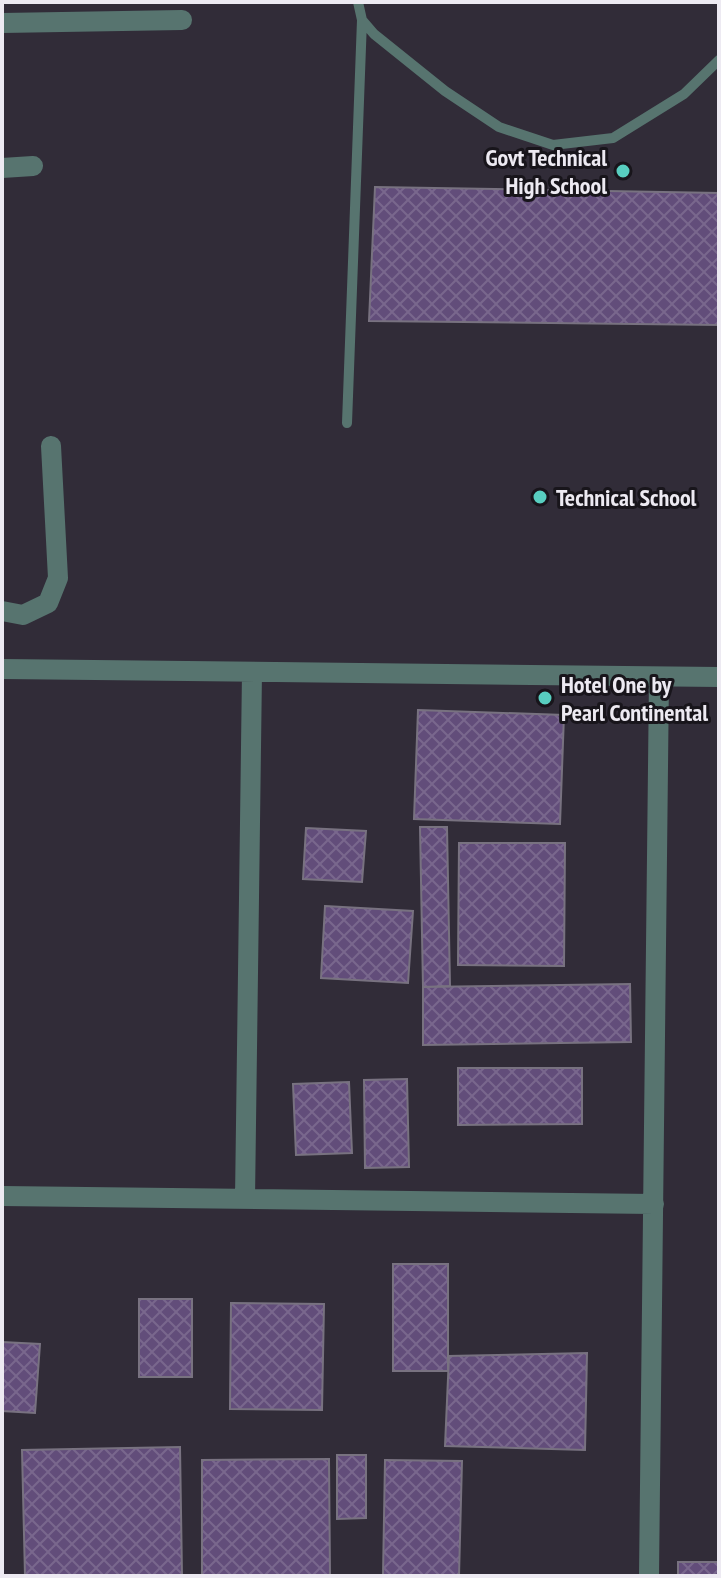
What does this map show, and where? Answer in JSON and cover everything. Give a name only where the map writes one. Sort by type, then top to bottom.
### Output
[{"type":"street","points":[[2,23],[182,20]]},
{"type":"street","points":[[2,168],[33,166]]},
{"type":"street","points":[[2,611],[23,615],[48,603],[58,578],[51,446]]},
{"type":"street","points":[[2,669],[719,677]]},
{"type":"street","points":[[245,1199],[252,672]]},
{"type":"street","points":[[649,1576],[659,677]]},
{"type":"street","points":[[2,1196],[654,1204]]},
{"type":"lane","points":[[347,423],[362,20],[358,2]]},
{"type":"lane","points":[[362,20],[374,34],[445,91],[499,127],[553,145],[613,138],[684,94],[719,60]]},
{"type":"building","points":[[375,187],[719,193],[719,325],[369,321]]},
{"type":"building","points":[[418,710],[564,715],[560,824],[414,819]]},
{"type":"building","points":[[420,827],[447,827],[450,986],[423,987]]},
{"type":"building","points":[[306,828],[366,831],[362,882],[303,879]]},
{"type":"building","points":[[459,843],[565,843],[564,966],[458,965]]},
{"type":"building","points":[[325,906],[413,911],[408,983],[321,978]]},
{"type":"building","points":[[630,984],[631,1042],[423,1045],[423,987]]},
{"type":"building","points":[[458,1068],[582,1068],[582,1124],[458,1125]]},
{"type":"building","points":[[407,1079],[409,1167],[365,1168],[364,1080]]},
{"type":"building","points":[[349,1082],[352,1153],[296,1155],[293,1084]]},
{"type":"building","points":[[393,1264],[448,1264],[448,1371],[393,1371]]},
{"type":"building","points":[[139,1299],[192,1299],[192,1377],[139,1377]]},
{"type":"building","points":[[231,1303],[324,1304],[322,1410],[230,1409]]},
{"type":"building","points":[[2,1342],[40,1344],[35,1413],[2,1411]]},
{"type":"building","points":[[587,1353],[585,1450],[445,1446],[449,1356]]},
{"type":"building","points":[[180,1447],[182,1576],[25,1576],[22,1450]]},
{"type":"building","points":[[337,1455],[366,1455],[366,1518],[337,1519]]},
{"type":"building","points":[[329,1459],[330,1576],[202,1576],[202,1460]]},
{"type":"building","points":[[385,1460],[462,1461],[459,1576],[383,1576]]},
{"type":"building","points":[[678,1562],[719,1562],[719,1576],[678,1576]]},
{"type":"place","name":"Govt Technical High School","points":[[623,171]]},
{"type":"place","name":"Technical School","points":[[540,497]]},
{"type":"place","name":"Hotel One by Pearl Continental","points":[[545,698]]}]
